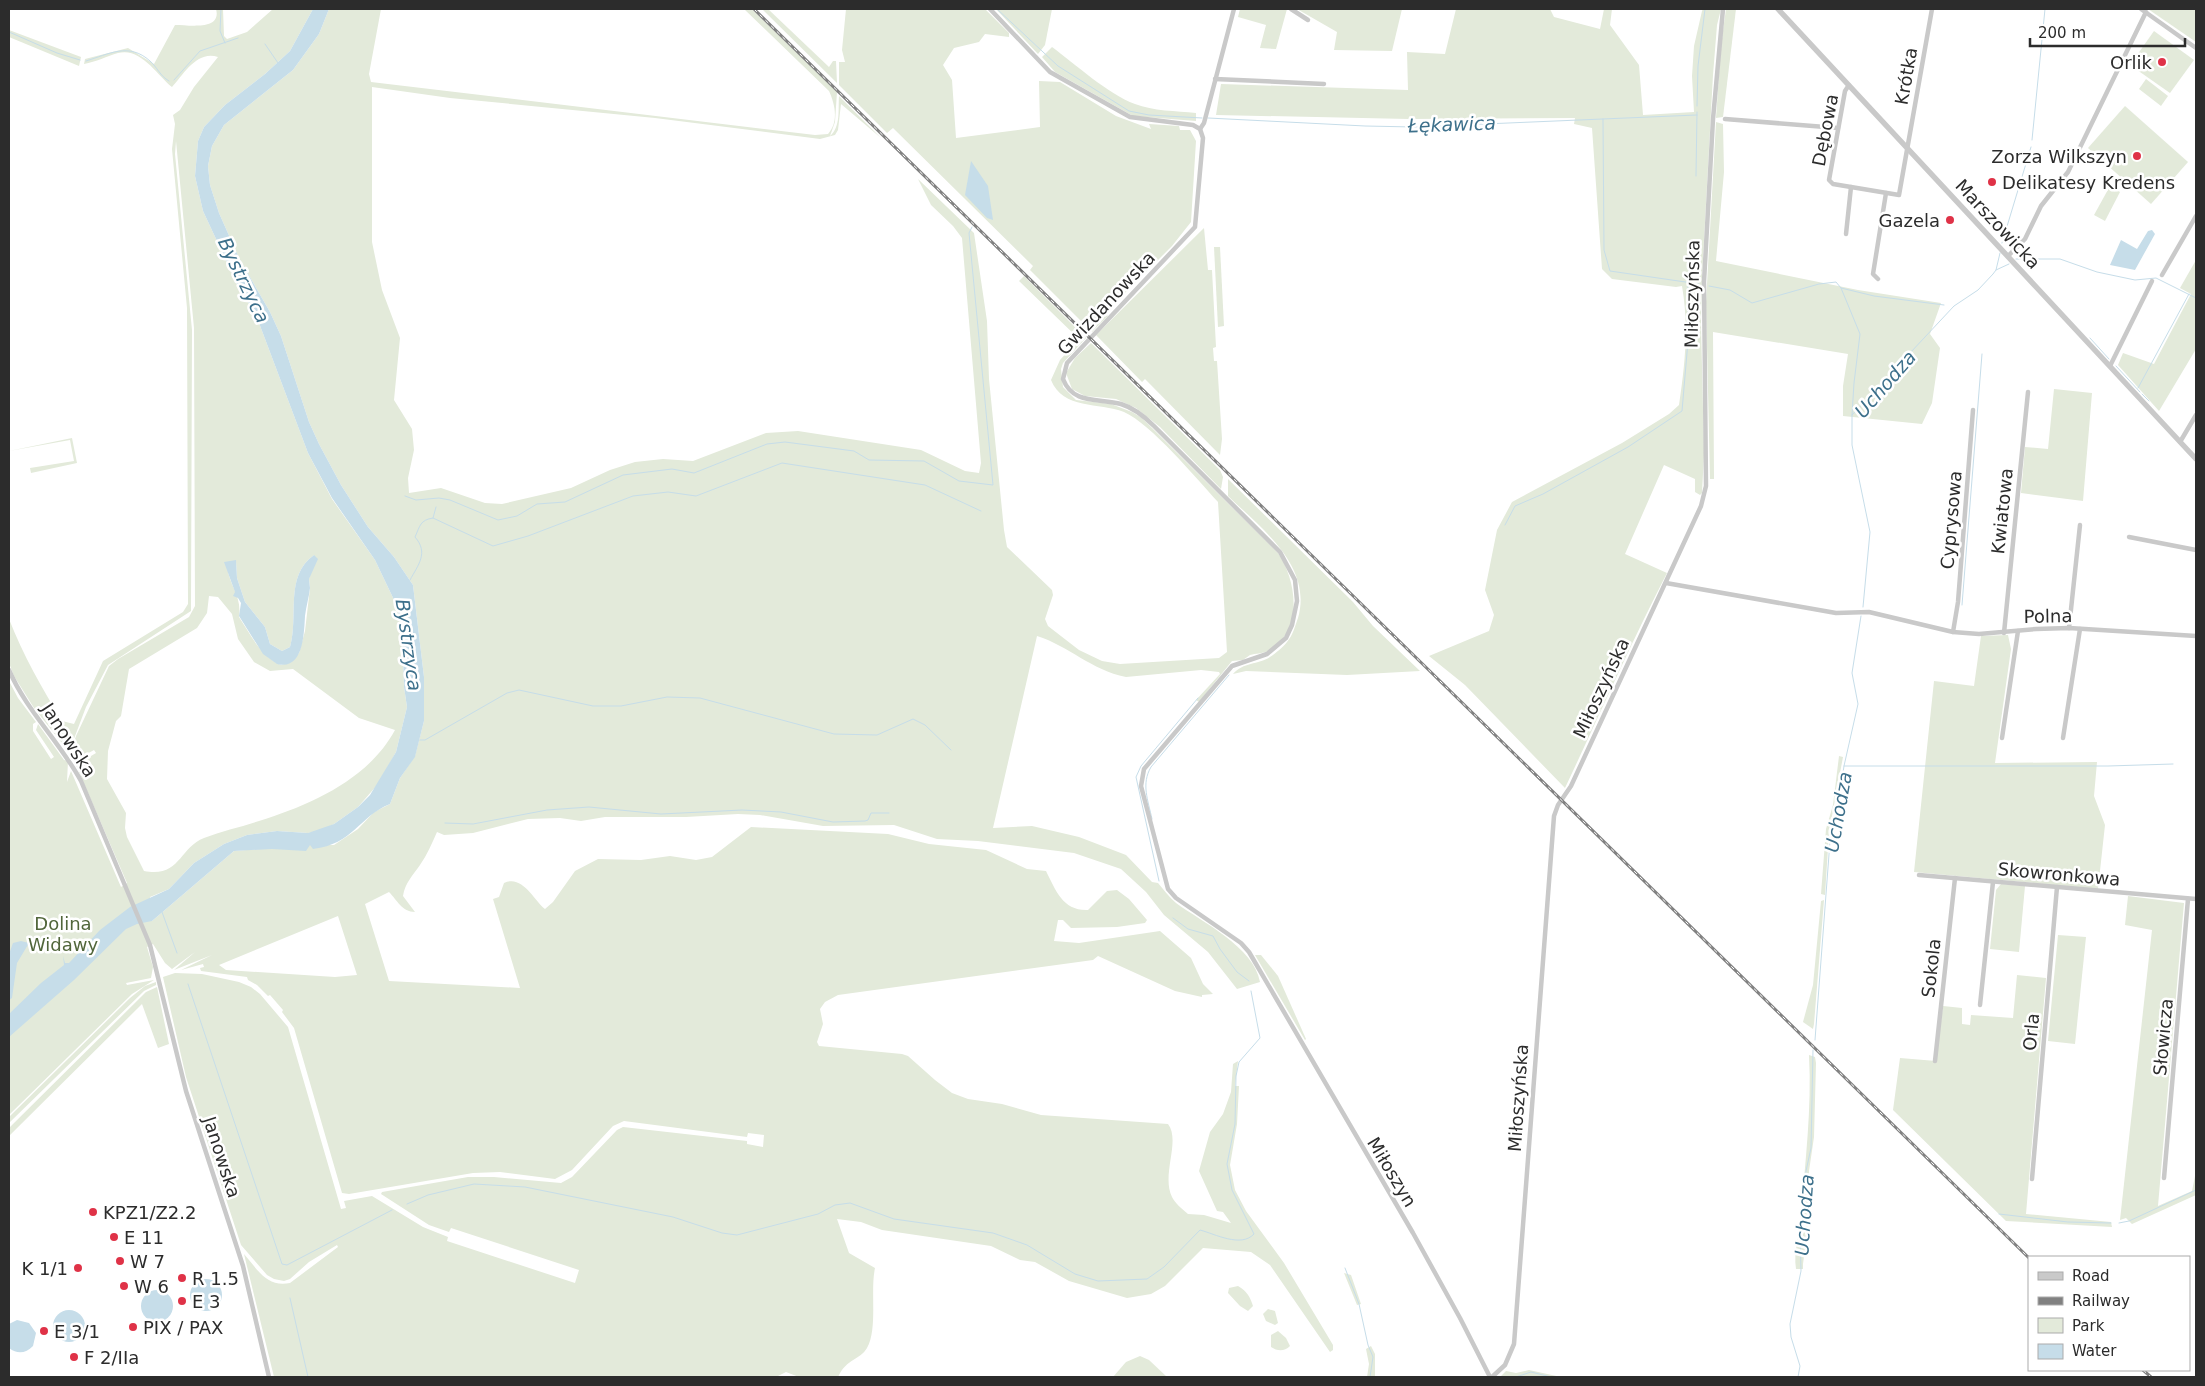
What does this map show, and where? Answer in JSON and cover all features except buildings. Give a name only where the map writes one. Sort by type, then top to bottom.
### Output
[{"type":"street","points":[[990,9],[1050,72],[1130,118],[1187,123],[1200,129],[1204,123],[1234,9]]},
{"type":"street","points":[[1291,9],[1308,20]]},
{"type":"street","name":"Miłoszyńska","points":[[1491,1377],[1505,1365],[1514,1344],[1554,816],[1558,805],[1571,786],[1666,583],[1701,506],[1706,486],[1704,282],[1713,119],[1723,9]]},
{"type":"street","name":"Marszowicka","points":[[1778,9],[2196,459]]},
{"type":"street","name":"Krótka","points":[[1908,148],[1932,9]]},
{"type":"street","points":[[2141,9],[2196,48]]},
{"type":"street","points":[[2008,256],[2025,239],[2041,206],[2068,172],[2146,12]]},
{"type":"street","points":[[1215,79],[1324,84]]},
{"type":"street","name":"Dębowa","points":[[1848,85],[1845,91],[1829,180],[1834,184],[1886,193]]},
{"type":"street","points":[[1725,119],[1838,128]]},
{"type":"street","name":"Gwizdanowska","points":[[1200,129],[1203,138],[1195,227],[1067,363],[1063,379],[1070,392],[1077,397],[1122,404],[1144,416],[1286,560],[1297,590],[1296,612],[1286,638],[1275,649],[1254,659],[1232,666]]},
{"type":"street","points":[[1878,279],[1874,274],[1886,193],[1900,195],[1908,148]]},
{"type":"street","points":[[1846,234],[1851,187]]},
{"type":"street","points":[[2162,275],[2196,216]]},
{"type":"street","points":[[2110,366],[2152,281]]},
{"type":"street","name":"Kwiatowa","points":[[2004,633],[2028,392]]},
{"type":"street","name":"Cyprysowa","points":[[1953,632],[1959,592],[1973,410]]},
{"type":"street","points":[[2180,442],[2196,415]]},
{"type":"street","points":[[2070,628],[2080,525]]},
{"type":"street","points":[[2129,537],[2196,550]]},
{"type":"street","name":"Polna","points":[[1666,583],[1836,613],[1869,612],[1953,632],[1979,634],[2070,628],[2196,636]]},
{"type":"street","points":[[2063,738],[2080,629]]},
{"type":"street","points":[[2002,738],[2018,631]]},
{"type":"street","name":"Miłoszyn","points":[[1232,666],[1144,769],[1140,786],[1168,889],[1176,898],[1241,943],[1249,952],[1422,1249],[1491,1377]]},
{"type":"street","name":"Janowska","points":[[9,670],[22,695],[69,759],[81,781],[150,946],[186,1091],[243,1266],[269,1377]]},
{"type":"street","name":"Skowronkowa","points":[[1919,875],[2196,899]]},
{"type":"street","name":"Sokola","points":[[1934,1061],[1955,878]]},
{"type":"street","points":[[1980,1005],[1993,882]]},
{"type":"street","name":"Orla","points":[[2032,1179],[2058,887]]},
{"type":"street","name":"Słowicza","points":[[2164,1178],[2188,899]]},
{"type":"green space","name":"Dolina Widawy","points":[[216,9],[223,9],[224,36],[227,39],[247,32],[273,9],[313,9],[290,51],[265,74],[225,105],[204,127],[198,141],[195,176],[203,211],[237,284],[256,315],[308,453],[332,499],[375,560],[395,602],[402,624],[404,687],[407,707],[396,752],[378,784],[358,807],[334,824],[320,831],[308,833],[277,831],[247,835],[224,844],[194,863],[169,889],[150,897],[152,921],[234,851],[334,845],[358,829],[374,812],[390,804],[400,778],[415,756],[424,721],[424,677],[413,585],[394,557],[368,527],[341,485],[319,444],[309,422],[281,336],[270,312],[239,258],[219,213],[210,185],[208,166],[212,146],[224,125],[293,70],[319,34],[329,9],[381,9],[369,74],[371,82],[815,135],[828,134],[835,119],[833,102],[829,91],[744,9],[752,9],[837,92],[835,122],[830,136],[836,128],[839,96],[881,138],[841,104],[838,130],[835,135],[820,139],[655,118],[450,98],[372,87],[372,242],[382,290],[400,338],[394,400],[412,429],[414,450],[408,478],[409,493],[441,488],[485,503],[502,504],[571,488],[610,470],[635,462],[663,459],[693,461],[766,433],[798,431],[921,450],[965,471],[979,473],[981,463],[962,238],[953,226],[931,205],[918,179],[974,233],[987,321],[989,379],[1007,547],[1052,590],[1053,595],[1045,619],[1048,626],[1079,650],[1102,661],[1120,664],[1219,658],[1227,652],[1218,502],[1173,452],[1135,418],[1114,409],[1073,401],[1057,390],[1051,380],[1060,360],[1079,339],[1019,281],[1024,276],[1086,338],[1063,363],[1061,369],[1063,387],[1076,400],[1111,404],[1142,418],[1278,553],[1285,564],[1290,577],[1294,605],[1292,619],[1287,631],[1280,642],[1268,651],[1250,655],[1243,660],[1232,661],[1199,702],[1196,700],[1220,674],[1219,672],[1201,670],[1126,677],[1113,674],[1091,664],[1049,640],[1037,636],[993,828],[1032,826],[1079,837],[1126,855],[1152,882],[1158,883],[1176,903],[1226,936],[1238,947],[1256,969],[1260,982],[1237,989],[1208,952],[1164,915],[1146,892],[1121,869],[1074,853],[978,841],[937,839],[894,825],[823,826],[760,815],[738,814],[686,817],[605,817],[581,821],[560,818],[528,819],[473,833],[444,835],[437,832],[425,857],[404,891],[403,896],[415,912],[403,908],[389,892],[365,904],[389,981],[520,988],[493,899],[499,897],[504,883],[510,881],[522,885],[545,909],[553,902],[575,871],[598,859],[641,860],[670,856],[696,860],[712,857],[751,827],[888,834],[929,844],[986,850],[1027,869],[1046,871],[1061,898],[1072,907],[1079,909],[1088,910],[1107,891],[1117,890],[1129,899],[1147,920],[1145,923],[1117,927],[1071,928],[1063,920],[1058,920],[1054,941],[1079,943],[1160,931],[1191,958],[1203,984],[1213,994],[1202,995],[1202,997],[1175,991],[1098,956],[1093,960],[838,995],[825,1002],[820,1009],[823,1024],[817,1042],[819,1046],[908,1056],[952,1093],[968,1099],[1002,1104],[1041,1115],[1168,1124],[1173,1139],[1169,1169],[1169,1188],[1173,1199],[1188,1214],[1204,1215],[1231,1223],[1223,1212],[1217,1211],[1199,1171],[1210,1132],[1223,1114],[1231,1092],[1233,1064],[1238,1061],[1235,1086],[1239,1086],[1237,1124],[1230,1165],[1235,1190],[1246,1211],[1284,1263],[1333,1345],[1333,1350],[1330,1352],[1270,1265],[1251,1252],[1203,1248],[1165,1286],[1151,1294],[1127,1298],[1069,1281],[1035,1262],[1020,1260],[991,1246],[882,1230],[861,1222],[837,1219],[849,1253],[875,1268],[873,1320],[870,1340],[864,1352],[845,1366],[838,1377],[799,1377],[786,1372],[776,1377],[274,1377],[244,1254],[263,1276],[275,1283],[282,1284],[290,1283],[338,1247],[337,1245],[309,1262],[290,1279],[284,1281],[267,1275],[241,1245],[186,1077],[163,977],[175,973],[202,974],[239,982],[251,987],[260,994],[288,1027],[341,1209],[346,1208],[344,1201],[372,1196],[423,1227],[448,1237],[447,1241],[575,1283],[579,1270],[451,1228],[449,1232],[429,1225],[381,1194],[382,1192],[468,1177],[494,1177],[561,1183],[572,1177],[617,1130],[623,1127],[747,1141],[747,1144],[763,1147],[764,1135],[748,1133],[747,1137],[624,1121],[613,1126],[572,1170],[555,1179],[500,1172],[473,1173],[349,1194],[342,1193],[294,1028],[282,1012],[283,1010],[270,995],[268,996],[257,985],[248,980],[247,977],[201,971],[200,968],[204,967],[203,964],[181,970],[212,955],[174,970],[195,952],[172,969],[165,963],[153,944],[147,947],[153,967],[151,978],[126,983],[127,985],[154,980],[132,994],[9,1115],[9,681],[18,698],[36,722],[33,724],[33,731],[51,759],[54,757],[36,730],[38,724],[64,760],[68,761],[67,782],[71,771],[121,887],[127,883],[76,765],[96,753],[94,750],[74,761],[77,757],[75,746],[70,754],[76,736],[109,666],[189,617],[195,606],[194,328],[176,141],[175,154],[192,330],[191,611],[108,665],[86,707],[72,744],[65,747],[34,708],[14,676],[9,663],[9,619],[33,671],[62,721],[74,724],[103,661],[183,612],[188,604],[187,308],[172,149],[175,124],[173,115],[180,110],[194,87],[218,57],[210,56],[197,60],[172,87],[148,63],[134,54],[118,53],[84,64],[85,59],[128,48],[154,64],[175,25],[196,26],[209,24],[217,16]],"holes":[[[314,555],[309,579],[310,588],[305,631],[299,653],[291,662],[281,665],[262,651],[239,617],[239,603],[227,567],[236,561],[237,578],[245,602],[265,627],[270,644],[282,651],[290,647],[294,598],[299,574]],[[209,596],[218,597],[232,614],[238,639],[254,662],[270,671],[293,669],[359,718],[395,730],[370,763],[354,777],[336,788],[278,815],[204,838],[189,848],[178,861],[165,870],[156,872],[144,871],[127,837],[125,828],[126,813],[107,779],[108,751],[116,721],[121,716],[129,669],[197,628],[207,613]],[[338,916],[357,975],[335,977],[226,970],[219,965]]]},
{"type":"green space","points":[[762,9],[768,9],[829,67],[833,61],[836,61],[837,83]]},
{"type":"green space","points":[[846,9],[985,9],[1009,33],[1009,37],[985,34],[979,42],[954,48],[943,65],[952,80],[956,138],[1040,127],[1039,81],[1060,82],[1116,116],[1151,129],[1149,124],[1179,126],[1180,130],[1190,130],[1196,141],[1191,222],[1172,246],[1105,313],[1108,316],[1092,332],[1030,270],[1033,266],[893,128],[887,133],[839,85],[839,62],[845,62],[842,50]]},
{"type":"green space","points":[[996,9],[1052,9],[1045,45],[1038,54]]},
{"type":"green space","points":[[1240,9],[1287,9],[1276,49],[1260,48],[1266,25],[1238,17]]},
{"type":"green space","points":[[1297,9],[1402,9],[1392,51],[1334,50],[1337,32]]},
{"type":"green space","points":[[1456,9],[1550,9],[1554,17],[1600,29],[1604,9],[1612,9],[1610,25],[1639,65],[1643,115],[1694,112],[1692,76],[1694,46],[1702,11],[1703,9],[1721,9],[1717,25],[1713,75],[1702,277],[1701,323],[1704,454],[1702,493],[1700,495],[1695,492],[1695,479],[1664,465],[1625,554],[1667,573],[1565,788],[1465,685],[1429,656],[1489,631],[1494,615],[1485,590],[1497,530],[1512,502],[1622,443],[1669,414],[1679,405],[1685,346],[1682,286],[1676,287],[1612,279],[1602,269],[1592,128],[1574,124],[1575,118],[1409,119],[1216,115],[1221,84],[1408,90],[1407,52],[1445,54]]},
{"type":"green space","points":[[1726,9],[1736,9],[1723,117],[1716,118],[1721,45]]},
{"type":"green space","points":[[2148,9],[2196,9],[2196,42]]},
{"type":"green space","points":[[9,30],[81,57],[79,66],[9,37]]},
{"type":"green space","name":"Orlik","points":[[2154,31],[2194,60],[2170,93],[2130,65]]},
{"type":"green space","points":[[1052,47],[1103,86],[1125,99],[1149,108],[1196,113],[1196,121],[1133,116],[1055,72],[1042,57]]},
{"type":"green space","points":[[2146,79],[2168,96],[2161,106],[2139,89]]},
{"type":"green space","name":"Zorza Wilkszyn","points":[[2125,106],[2188,162],[2151,204],[2088,148]]},
{"type":"green space","points":[[1716,122],[1723,124],[1724,172],[1716,261],[1858,290],[1941,303],[1930,334],[1940,348],[1932,403],[1922,424],[1843,416],[1843,386],[1848,354],[1713,332],[1714,479],[1710,479],[1706,302]]},
{"type":"green space","points":[[2110,186],[2120,192],[2105,221],[2094,215]]},
{"type":"green space","points":[[1204,228],[1208,270],[1212,270],[1216,347],[1213,348],[1214,361],[1217,361],[1222,439],[1220,455],[1145,379],[1142,382],[1096,335]]},
{"type":"green space","points":[[1214,247],[1220,247],[1224,326],[1218,327]]},
{"type":"green space","points":[[2196,260],[2196,349],[2159,411],[2118,365],[2123,353],[2154,364],[2191,294],[2180,288]]},
{"type":"green space","points":[[1091,343],[1220,470],[1223,477],[1221,489],[1160,427],[1136,408],[1116,399],[1085,396],[1072,389],[1066,373],[1075,358]]},
{"type":"green space","points":[[2054,389],[2092,393],[2083,501],[2021,493],[2025,447],[2048,449]]},
{"type":"green space","points":[[72,438],[77,463],[31,473],[30,468],[74,461],[70,440],[9,451]]},
{"type":"green space","points":[[1228,479],[1420,671],[1347,675],[1246,671],[1233,674],[1241,667],[1270,657],[1285,644],[1298,618],[1301,599],[1298,582],[1291,565],[1269,535],[1228,496]]},
{"type":"green space","points":[[2008,635],[2011,649],[1995,763],[2097,762],[2094,796],[2105,825],[2098,889],[1914,872],[1934,681],[1974,686],[1981,636]]},
{"type":"green space","points":[[1839,756],[1843,757],[1829,832],[1825,895],[1821,894],[1826,829],[1833,805]]},
{"type":"green space","points":[[2001,884],[2025,886],[2019,952],[1990,949],[1996,890]]},
{"type":"green space","points":[[2128,896],[2184,903],[2158,1206],[2192,1191],[2196,1171],[2196,1195],[2132,1224],[2126,1218],[2120,1220],[2152,930],[2125,925]]},
{"type":"green space","points":[[1824,900],[1813,1029],[1803,1022],[1813,985],[1821,901]]},
{"type":"green space","points":[[2058,935],[2086,937],[2075,1044],[2048,1041]]},
{"type":"green space","points":[[1255,955],[1261,955],[1278,976],[1305,1040]]},
{"type":"green space","points":[[2017,975],[2046,978],[2026,1214],[2111,1222],[2112,1227],[2006,1221],[1893,1110],[1900,1058],[1936,1061],[1943,1006],[1962,1008],[1962,1024],[1970,1025],[1971,1015],[2013,1018]]},
{"type":"green space","points":[[156,982],[156,985],[144,991],[9,1123],[9,1117],[130,998],[145,986]]},
{"type":"green space","points":[[157,987],[169,1044],[158,1048],[142,1004],[9,1136],[9,1128],[146,992]]},
{"type":"green space","points":[[1809,1055],[1815,1057],[1816,1063],[1814,1137],[1809,1171],[1808,1226],[1803,1269],[1796,1269],[1795,1256],[1808,1136]]},
{"type":"green space","points":[[1344,1273],[1351,1275],[1361,1304],[1357,1305]]},
{"type":"green space","points":[[1238,1286],[1246,1292],[1252,1303],[1253,1306],[1248,1311],[1240,1306],[1228,1293],[1229,1288]]},
{"type":"green space","points":[[1268,1309],[1275,1311],[1278,1323],[1275,1325],[1266,1321],[1263,1314]]},
{"type":"green space","points":[[1278,1331],[1286,1338],[1290,1346],[1283,1350],[1271,1347],[1271,1335]]},
{"type":"green space","points":[[1371,1346],[1375,1354],[1375,1377],[1367,1377],[1369,1364],[1366,1349]]},
{"type":"green space","points":[[1140,1356],[1149,1360],[1167,1377],[1113,1377],[1126,1362]]},
{"type":"green space","points":[[1529,1370],[1561,1377],[1500,1377],[1506,1371],[1516,1373]]},
{"type":"water","name":"Bystrzyca","points":[[313,9],[329,9],[319,34],[293,70],[224,125],[212,146],[208,166],[210,185],[219,213],[239,258],[270,312],[281,336],[309,422],[319,444],[341,485],[368,527],[394,557],[413,585],[424,677],[424,721],[415,757],[400,778],[390,804],[379,809],[347,836],[327,846],[313,849],[310,845],[306,851],[272,849],[234,851],[152,921],[137,924],[126,929],[74,980],[9,1037],[9,1014],[41,983],[64,965],[63,956],[65,963],[69,963],[100,930],[130,907],[169,889],[194,863],[224,844],[247,835],[277,831],[308,833],[334,824],[358,807],[370,795],[396,752],[407,707],[404,687],[402,624],[395,602],[375,560],[332,498],[308,453],[256,315],[237,284],[203,211],[195,176],[198,141],[204,127],[225,105],[265,74],[290,51]]},
{"type":"water","points":[[971,161],[988,186],[993,220],[987,218],[965,195]]},
{"type":"water","points":[[2152,230],[2155,234],[2135,270],[2110,265],[2121,240],[2137,249],[2148,231]]},
{"type":"water","points":[[314,555],[318,559],[309,579],[310,588],[301,649],[293,662],[286,665],[277,664],[263,654],[239,616],[241,603],[238,598],[233,596],[235,592],[224,562],[236,560],[237,578],[245,602],[265,627],[270,644],[282,651],[290,647],[294,597],[299,574]]},
{"type":"water","points":[[21,941],[29,943],[17,963],[12,998],[9,1000],[9,954],[13,943]]},
{"type":"water","points":[[206,1279],[218,1283],[222,1295],[218,1307],[206,1311],[194,1307],[190,1295],[194,1283]]},
{"type":"water","points":[[157,1290],[169,1294],[173,1306],[169,1318],[157,1322],[145,1318],[141,1306],[145,1294]]},
{"type":"water","points":[[69,1310],[81,1314],[85,1326],[81,1338],[69,1342],[57,1338],[53,1326],[57,1314]]},
{"type":"water","points":[[17,1320],[29,1323],[36,1333],[33,1346],[22,1352],[16,1352],[9,1348],[9,1324]]},
{"type":"waterway","points":[[221,9],[220,31],[225,43]]},
{"type":"waterway","name":"Łękawica","points":[[997,9],[1058,66],[1129,111],[1149,115],[1202,118]]},
{"type":"waterway","points":[[1697,106],[1698,66],[1705,9]]},
{"type":"waterway","name":"Uchodza","points":[[2032,140],[2045,9]]},
{"type":"waterway","points":[[9,32],[57,53],[80,60]]},
{"type":"waterway","points":[[174,80],[200,51],[238,38]]},
{"type":"waterway","points":[[265,44],[278,63]]},
{"type":"waterway","points":[[86,61],[119,51],[134,52],[150,61],[163,77],[169,81]]},
{"type":"waterway","points":[[1696,176],[1697,112]]},
{"type":"waterway","name":"Łękawica","points":[[1208,118],[1414,127],[1697,115]]},
{"type":"waterway","points":[[1603,119],[1604,250],[1610,271],[1699,284]]},
{"type":"waterway","name":"Uchodza","points":[[2002,243],[2031,147]]},
{"type":"waterway","points":[[405,496],[416,500],[439,498],[450,500],[498,520],[517,516],[537,504],[565,502],[623,475],[672,469],[694,473],[767,444],[785,442],[854,451],[869,460],[924,461],[959,481],[993,485],[969,233],[972,227]]},
{"type":"waterway","name":"Uchodza","points":[[1863,607],[1870,532],[1852,445],[1852,415],[1954,306],[1978,290],[1993,274],[1996,270],[2000,253]]},
{"type":"waterway","points":[[2016,259],[2060,259],[2097,272],[2135,280],[2156,278],[2196,298]]},
{"type":"waterway","points":[[1996,270],[2009,264]]},
{"type":"waterway","points":[[1505,525],[1515,506],[1543,494],[1628,447],[1682,411],[1688,341],[1688,281]]},
{"type":"waterway","points":[[1709,286],[1730,290],[1752,303],[1819,284],[1836,282],[1841,288],[1874,296],[1944,305]]},
{"type":"waterway","points":[[1841,288],[1860,334],[1852,415]]},
{"type":"waterway","points":[[2138,388],[2189,294]]},
{"type":"waterway","points":[[2090,338],[2109,359]]},
{"type":"waterway","points":[[1962,605],[1982,354]]},
{"type":"waterway","points":[[2116,366],[2140,392]]},
{"type":"waterway","points":[[2142,394],[2149,401]]},
{"type":"waterway","points":[[410,580],[421,559],[421,548],[415,537],[425,520],[433,518],[493,546],[528,536],[633,496],[668,492],[696,496],[782,463],[925,485],[981,511]]},
{"type":"waterway","points":[[433,518],[436,507]]},
{"type":"waterway","name":"Uchodza","points":[[1815,1040],[1831,828],[1837,812],[1844,766],[1858,704],[1852,673],[1861,616]]},
{"type":"waterway","points":[[1152,819],[1146,786],[1146,780],[1151,767],[1229,675]]},
{"type":"waterway","points":[[420,740],[425,740],[507,693],[519,690],[593,706],[621,706],[667,697],[700,698],[834,734],[877,735],[913,719],[925,725],[951,750]]},
{"type":"waterway","points":[[1159,881],[1136,777],[1141,766],[1198,698]]},
{"type":"waterway","points":[[1844,766],[2108,766],[2173,764]]},
{"type":"waterway","points":[[445,823],[473,824],[547,810],[589,807],[661,814],[742,810],[781,812],[833,822],[865,821],[868,820],[871,813],[889,813]]},
{"type":"waterway","points":[[162,912],[177,953]]},
{"type":"waterway","points":[[1173,918],[1188,929],[1213,936],[1237,972],[1249,981]]},
{"type":"waterway","points":[[188,984],[282,1264],[287,1265],[392,1210]]},
{"type":"waterway","points":[[407,1204],[428,1195],[474,1184],[525,1187],[673,1217],[722,1233],[737,1235],[818,1214],[835,1205],[850,1203],[894,1219],[993,1233],[1027,1245],[1075,1274],[1098,1281],[1147,1279],[1164,1267],[1200,1230],[1235,1240],[1249,1238],[1254,1234],[1232,1190],[1227,1164],[1235,1124],[1236,1076],[1239,1062],[1260,1038],[1251,991]]},
{"type":"waterway","name":"Uchodza","points":[[1798,1377],[1800,1366],[1791,1337],[1790,1324],[1801,1271],[1800,1232],[1805,1208],[1806,1171],[1811,1148],[1813,1050]]},
{"type":"waterway","points":[[2119,1223],[2129,1221],[2196,1190]]},
{"type":"waterway","points":[[1999,1214],[2068,1222],[2111,1223]]},
{"type":"waterway","points":[[1345,1268],[1359,1304],[1368,1345],[1373,1357],[1370,1377]]},
{"type":"waterway","points":[[290,1298],[308,1377]]},
{"type":"waterway","points":[[1516,1377],[1531,1372],[1551,1377]]},
{"type":"railway","points":[[754,9],[2028,1257]]},
{"type":"railway","points":[[2144,1371],[2151,1377]]},
{"type":"place","name":"Orlik","points":[[2162,62]]},
{"type":"place","name":"Zorza Wilkszyn","points":[[2137,156]]},
{"type":"place","name":"Delikatesy Kredens","points":[[1992,182]]},
{"type":"place","name":"Gazela","points":[[1950,220]]},
{"type":"place","name":"KPZ1/Z2.2","points":[[93,1212]]},
{"type":"place","name":"E 11","points":[[114,1237]]},
{"type":"place","name":"W 7","points":[[120,1261]]},
{"type":"place","name":"K 1/1","points":[[78,1268]]},
{"type":"place","name":"R 1.5","points":[[182,1278]]},
{"type":"place","name":"W 6","points":[[124,1286]]},
{"type":"place","name":"E 3","points":[[182,1301]]},
{"type":"place","name":"PIX / PAX","points":[[133,1327]]},
{"type":"place","name":"E 3/1","points":[[44,1331]]},
{"type":"place","name":"F 2/IIa","points":[[74,1357]]}]
